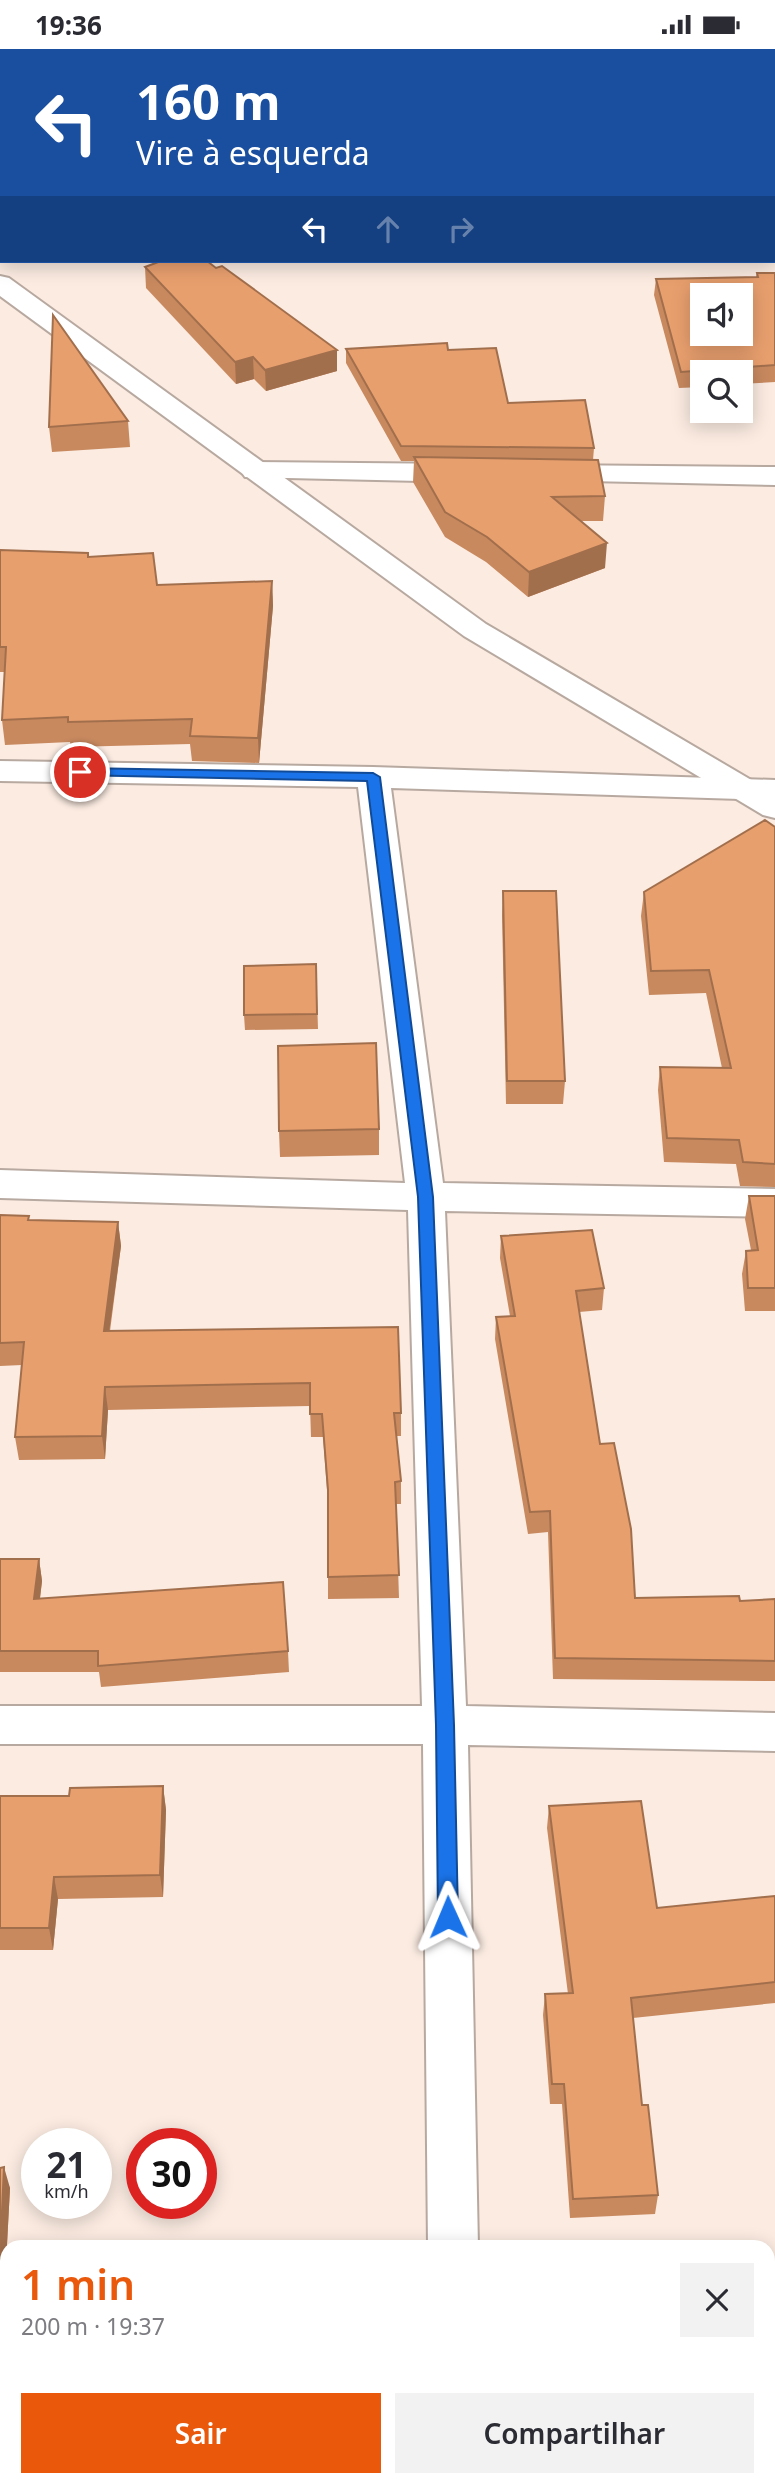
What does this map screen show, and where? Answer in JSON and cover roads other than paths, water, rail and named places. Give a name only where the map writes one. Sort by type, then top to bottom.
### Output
[{"type":"street","points":[[0,284],[475,630],[759,790],[775,808]]},
{"type":"street","points":[[255,471],[488,473]]},
{"type":"street","points":[[528,474],[775,476]]},
{"type":"street","points":[[0,771],[373,777],[759,790]]},
{"type":"street","points":[[373,777],[426,1197],[445,1725],[453,2240]]},
{"type":"street","points":[[0,1184],[426,1197],[775,1203]]},
{"type":"street","points":[[0,1725],[445,1725],[775,1732]]}]
